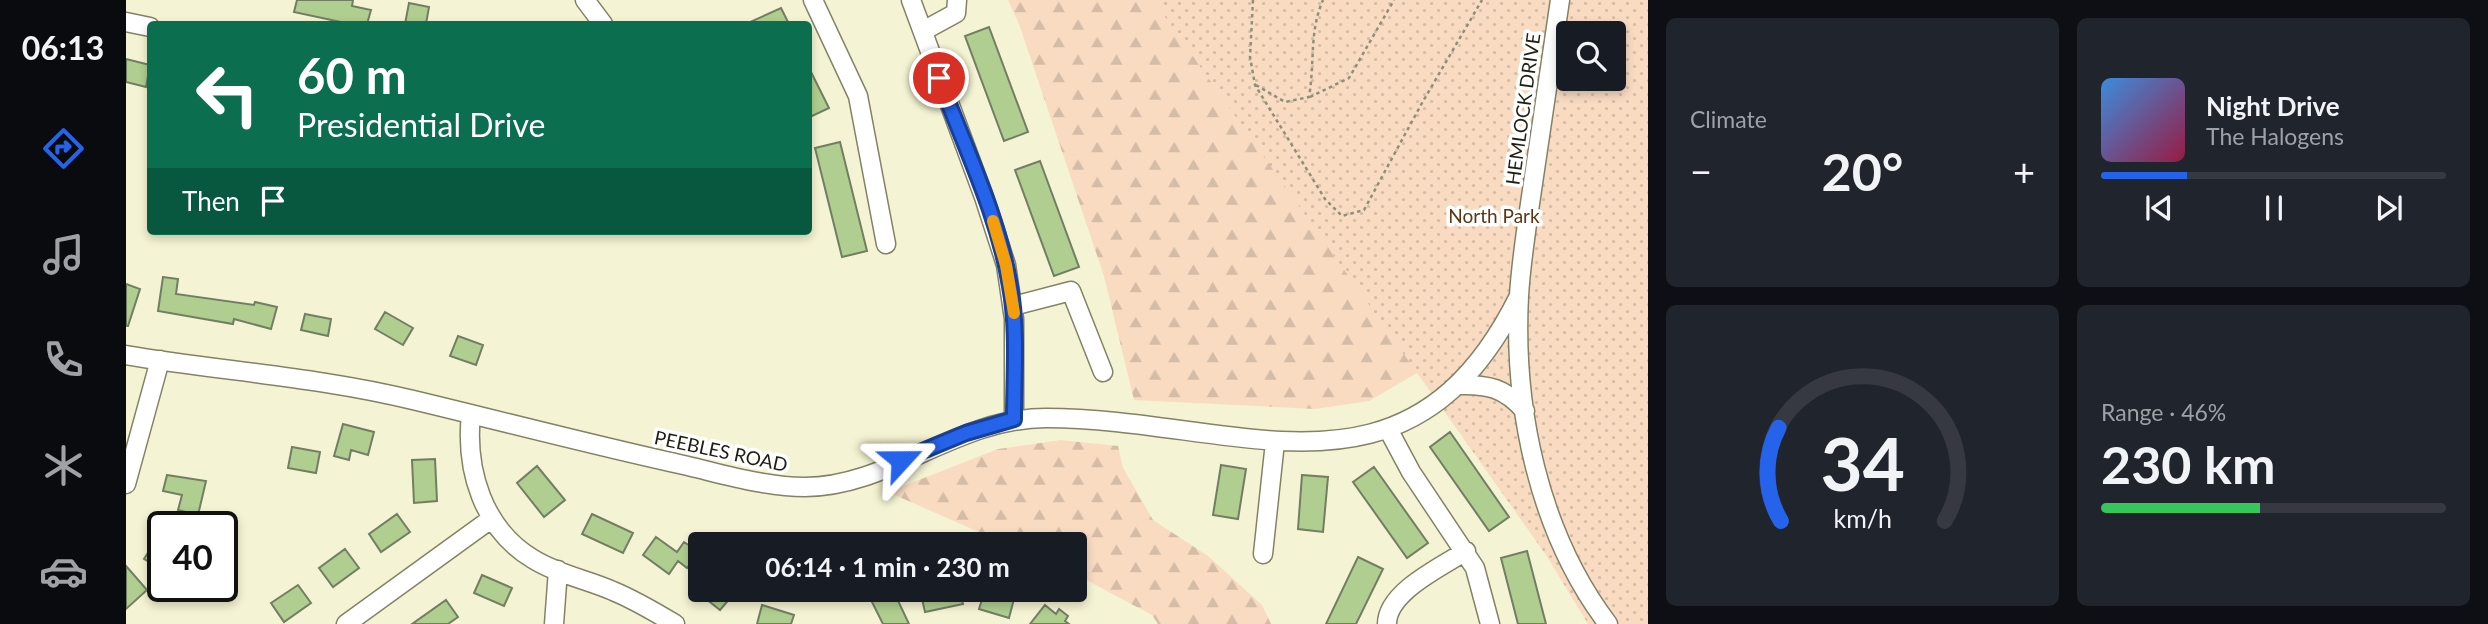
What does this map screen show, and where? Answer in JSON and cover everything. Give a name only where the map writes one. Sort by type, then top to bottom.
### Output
[{"type":"street","points":[[585,0],[601,21]]},
{"type":"street","points":[[813,0],[858,96],[886,244]]},
{"type":"street","points":[[911,0],[994,224],[1013,306],[1014,419]]},
{"type":"street","points":[[923,31],[956,13],[957,0]]},
{"type":"street","name":"HEMLOCK DRIVE","points":[[1560,0],[1519,296],[1525,411],[1541,484],[1562,550],[1575,576],[1608,624]]},
{"type":"street","points":[[126,22],[147,26]]},
{"type":"street","points":[[1013,306],[1071,291],[1103,372]]},
{"type":"street","name":"PEEBLES ROAD","points":[[126,355],[340,385],[772,485],[808,487],[857,479],[940,442],[1014,419],[1076,418],[1275,442],[1346,440],[1388,429],[1419,413],[1458,385],[1488,353],[1519,296]]},
{"type":"street","points":[[126,484],[160,360]]},
{"type":"street","points":[[1458,385],[1496,388],[1506,392],[1525,411]]},
{"type":"street","points":[[471,414],[473,469],[491,519],[520,550],[535,561],[614,591],[675,624]]},
{"type":"street","points":[[1388,429],[1411,472],[1475,568],[1490,624]]},
{"type":"street","points":[[1263,554],[1275,442]]},
{"type":"street","points":[[346,624],[491,519]]},
{"type":"street","points":[[1387,624],[1387,612],[1401,594],[1466,551]]},
{"type":"street","points":[[554,624],[558,570]]},
{"type":"path","points":[[1253,0],[1250,57],[1255,85],[1325,199],[1342,216],[1364,211],[1482,0]]},
{"type":"path","points":[[1309,97],[1315,67],[1313,22],[1323,0]]},
{"type":"path","points":[[1255,85],[1285,102],[1309,97],[1349,78],[1394,0]]},
{"type":"green space","points":[[1008,0],[1535,0],[1434,363],[1369,401],[1315,409],[1134,400],[1104,276],[1019,24]]},
{"type":"green space","name":"North Park","points":[[1153,0],[1648,0],[1648,624],[1588,624],[1546,555]]},
{"type":"green space","points":[[1061,440],[1118,446],[1123,468],[1153,520],[1208,556],[1262,605],[1271,624],[1158,624],[1152,615],[1087,580],[1087,532],[979,532],[888,492],[998,449]]},
{"type":"building","points":[[297,0],[353,0],[352,6],[371,10],[368,21],[336,21],[294,12]]},
{"type":"building","points":[[409,3],[429,7],[427,21],[406,21]]},
{"type":"building","points":[[781,8],[788,21],[753,21]]},
{"type":"building","points":[[989,27],[1028,132],[1004,141],[965,36]]},
{"type":"building","points":[[126,59],[147,64],[146,87],[126,82]]},
{"type":"building","points":[[812,74],[829,108],[812,116]]},
{"type":"building","points":[[840,142],[867,251],[842,257],[815,148]]},
{"type":"building","points":[[1040,161],[1079,267],[1054,276],[1015,170]]},
{"type":"building","points":[[163,277],[178,279],[176,294],[254,305],[255,302],[277,307],[271,329],[234,319],[233,324],[158,311]]},
{"type":"building","points":[[126,284],[140,289],[128,326],[126,326]]},
{"type":"building","points":[[385,312],[413,328],[403,345],[375,329]]},
{"type":"building","points":[[305,314],[331,319],[328,336],[301,330]]},
{"type":"building","points":[[458,336],[483,345],[476,365],[450,356]]},
{"type":"building","points":[[343,424],[374,432],[368,455],[351,450],[349,460],[334,456]]},
{"type":"building","points":[[1450,432],[1509,517],[1489,531],[1430,447]]},
{"type":"building","points":[[292,447],[320,452],[316,473],[288,468]]},
{"type":"building","points":[[435,459],[437,501],[414,503],[412,460]]},
{"type":"building","points":[[1221,465],[1246,469],[1238,519],[1213,515]]},
{"type":"building","points":[[537,466],[565,500],[544,517],[517,483]]},
{"type":"building","points":[[1374,467],[1428,543],[1407,558],[1353,482]]},
{"type":"building","points":[[167,475],[206,481],[199,511],[178,510],[182,495],[163,491]]},
{"type":"building","points":[[1302,475],[1328,477],[1323,532],[1298,529]]},
{"type":"building","points":[[397,514],[410,532],[381,552],[369,534]]},
{"type":"building","points":[[592,514],[633,533],[623,553],[582,534]]},
{"type":"building","points":[[656,537],[677,552],[684,542],[688,545],[688,567],[678,561],[669,574],[643,555]]},
{"type":"building","points":[[345,549],[359,568],[333,587],[319,568]]},
{"type":"building","points":[[1527,551],[1546,624],[1518,624],[1501,558]]},
{"type":"building","points":[[1358,557],[1383,569],[1356,624],[1326,624]]},
{"type":"building","points":[[126,566],[147,590],[126,609]]},
{"type":"building","points":[[482,575],[512,588],[504,606],[474,593]]},
{"type":"building","points":[[298,585],[311,603],[284,622],[271,603]]},
{"type":"building","points":[[446,600],[458,617],[448,624],[412,624]]},
{"type":"building","points":[[710,602],[727,602],[720,610]]},
{"type":"building","points":[[872,602],[899,602],[909,624],[883,624]]},
{"type":"building","points":[[923,602],[963,604],[925,612]]},
{"type":"building","points":[[981,602],[1013,602],[1009,618],[979,609]]},
{"type":"building","points":[[762,605],[794,615],[791,624],[757,624]]},
{"type":"building","points":[[1045,605],[1056,614],[1059,609],[1068,616],[1065,621],[1069,624],[1030,624]]},
{"type":"slow traffic","points":[[993,221],[1006,265],[1014,313]]},
{"type":"route","points":[[901,460],[940,442],[1014,419],[1014,319],[1010,285],[994,224],[939,78]]}]
